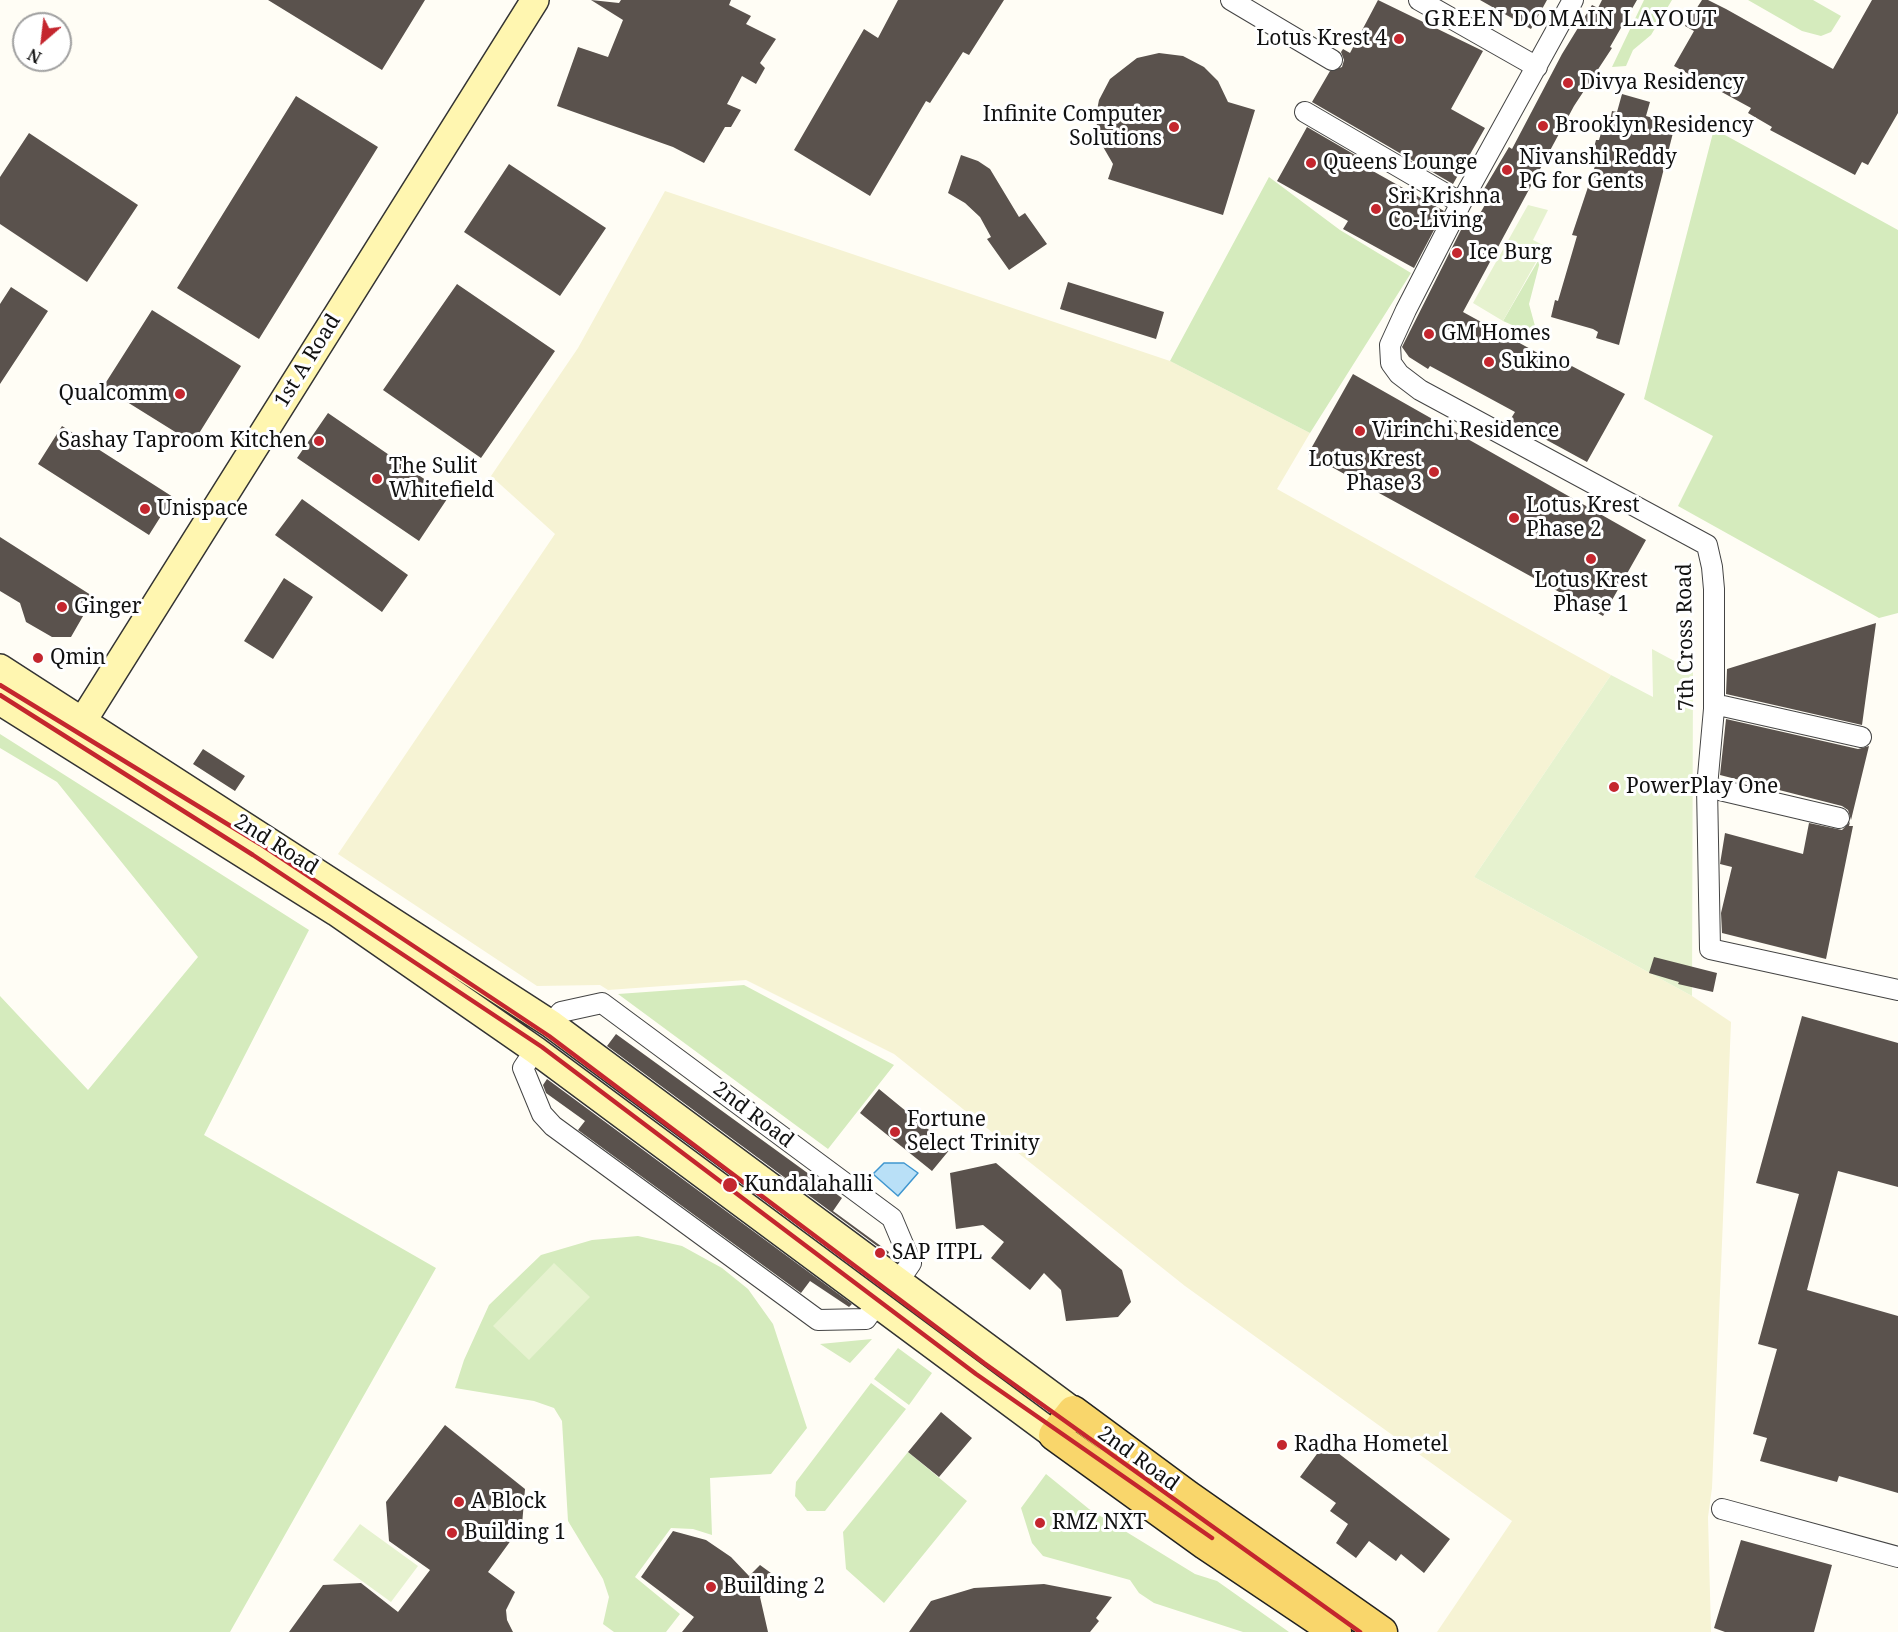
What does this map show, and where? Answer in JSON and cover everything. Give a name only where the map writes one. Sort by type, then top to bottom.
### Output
[{"type":"main road","name":"1st A Road","points":[[82,722],[535,0]]},
{"type":"main road","name":"2nd Road","points":[[0,668],[551,1024],[1188,1496],[1382,1632]]},
{"type":"main road","name":"2nd Road","points":[[0,701],[336,912],[535,1050],[878,1302],[1054,1436],[1205,1544],[1336,1632]]},
{"type":"main road","points":[[1054,1436],[1073,1411]]},
{"type":"street","points":[[1231,0],[1332,60]]},
{"type":"street","points":[[1419,0],[1537,67]]},
{"type":"street","name":"7th Cross Road","points":[[1573,0],[1461,203],[1390,345],[1391,363],[1399,374],[1420,390],[1707,545],[1714,589],[1714,704],[1707,787],[1710,949],[1898,990]]},
{"type":"street","points":[[1305,112],[1461,203]]},
{"type":"street","points":[[1714,704],[1861,737]]},
{"type":"street","points":[[1707,787],[1839,818]]},
{"type":"street","name":"2nd Road","points":[[551,1024],[561,1012],[602,1003],[892,1218],[911,1263],[898,1282]]},
{"type":"street","points":[[535,1050],[523,1068],[542,1114],[553,1126],[818,1320],[866,1319],[878,1302]]},
{"type":"street","points":[[1722,1509],[1898,1557]]},
{"type":"shaded area","points":[[665,191],[1170,361],[1310,433],[1277,489],[1611,675],[1474,877],[1692,996],[1731,1022],[1712,1488],[1708,1517],[1711,1632],[1437,1632],[1512,1521],[1185,1286],[894,1054],[746,980],[608,990],[600,985],[537,986],[338,854],[555,534],[491,476],[578,348]]},
{"type":"green space","points":[[1644,0],[1672,0],[1651,35],[1633,50],[1626,66],[1612,67]]},
{"type":"green space","points":[[1748,0],[1813,0],[1841,16],[1831,32],[1821,36],[1802,31]]},
{"type":"green space","points":[[1714,129],[1898,230],[1898,613],[1879,618],[1678,506],[1713,436],[1644,399]]},
{"type":"green space","points":[[1269,177],[1340,230],[1411,273],[1310,433],[1170,361]]},
{"type":"green space","points":[[1528,205],[1548,210],[1533,240],[1545,246],[1503,321],[1473,303]]},
{"type":"green space","points":[[1542,254],[1529,304],[1535,326],[1547,331],[1544,339],[1503,321]]},
{"type":"green space","name":"PowerPlay One","points":[[1652,649],[1693,671],[1692,996],[1474,877],[1611,675],[1653,697]]},
{"type":"green space","points":[[0,734],[309,930],[204,1135],[436,1268],[230,1632],[0,1632],[0,996],[88,1090],[198,957],[57,782],[0,748]]},
{"type":"green space","points":[[744,985],[894,1065],[828,1149],[618,994]]},
{"type":"green space","points":[[638,1236],[682,1246],[722,1268],[748,1289],[773,1324],[807,1428],[771,1474],[710,1478],[712,1535],[693,1529],[671,1528],[635,1577],[680,1614],[666,1632],[614,1632],[603,1624],[609,1597],[603,1579],[568,1521],[562,1421],[554,1408],[534,1401],[455,1388],[464,1360],[489,1305],[541,1255],[592,1240]]},
{"type":"green space","points":[[554,1263],[590,1297],[529,1360],[493,1326]]},
{"type":"green space","points":[[872,1339],[850,1363],[820,1344]]},
{"type":"green space","points":[[898,1348],[932,1373],[909,1405],[874,1379]]},
{"type":"green space","points":[[871,1383],[906,1409],[825,1511],[807,1511],[795,1496],[796,1482]]},
{"type":"green space","points":[[908,1452],[967,1501],[884,1603],[846,1569],[843,1532]]},
{"type":"green space","points":[[1046,1474],[1089,1509],[1195,1574],[1217,1581],[1289,1632],[1243,1632],[1154,1603],[1139,1593],[1130,1580],[1043,1556],[1032,1543],[1021,1508]]},
{"type":"green space","points":[[360,1524],[418,1566],[391,1602],[333,1560]]},
{"type":"water","points":[[884,1163],[904,1163],[918,1173],[898,1196],[873,1174]]},
{"type":"building","points":[[268,0],[425,0],[382,70]]},
{"type":"building","points":[[591,0],[619,3],[621,0],[731,0],[729,5],[751,16],[746,24],[776,39],[760,63],[765,68],[756,84],[742,76],[727,104],[741,110],[731,127],[725,127],[704,163],[673,147],[557,106],[578,47],[608,57],[623,20]]},
{"type":"building","points":[[898,0],[1004,0],[969,55],[963,52],[930,103],[926,101],[870,196],[794,150],[864,29],[878,38]]},
{"type":"building","points":[[1378,0],[1483,51],[1451,109],[1485,128],[1453,184],[1312,102],[1330,71],[1342,67],[1344,60],[1341,52],[1343,49],[1350,53]]},
{"type":"building","points":[[1480,0],[1547,0],[1531,29]]},
{"type":"building","points":[[1602,0],[1637,0],[1610,47],[1612,48],[1574,106],[1463,312],[1545,357],[1547,353],[1625,394],[1587,462],[1510,420],[1515,412],[1430,366],[1428,369],[1409,357],[1402,347],[1466,220],[1474,224],[1486,203],[1478,199],[1509,147],[1512,149],[1562,54],[1592,5],[1598,8]]},
{"type":"building","points":[[1702,0],[1708,0],[1726,9],[1833,69],[1872,0],[1898,0],[1898,113],[1868,165],[1862,162],[1855,175],[1770,130],[1772,127],[1748,113],[1751,108],[1674,66],[1694,31],[1685,26]]},
{"type":"building","name":"Infinite Computer Solutions","points":[[1159,53],[1183,56],[1204,67],[1218,81],[1228,102],[1255,110],[1223,215],[1108,179],[1113,164],[1098,138],[1096,115],[1099,100],[1110,79],[1137,58]]},
{"type":"building","points":[[1622,94],[1650,102],[1646,116],[1675,125],[1619,345],[1596,338],[1598,332],[1593,329],[1551,317],[1577,236],[1572,235],[1595,166],[1592,165],[1595,156],[1592,155],[1596,140],[1599,140],[1605,119],[1610,121],[1612,111],[1617,112]]},
{"type":"building","points":[[296,96],[378,147],[259,339],[177,288]]},
{"type":"building","points":[[1307,127],[1374,166],[1371,170],[1444,211],[1414,268],[1343,229],[1348,221],[1277,181]]},
{"type":"building","points":[[29,133],[138,205],[87,282],[0,224],[0,177]]},
{"type":"building","points":[[961,155],[978,161],[990,169],[1019,217],[1025,213],[1047,244],[1009,270],[987,239],[991,237],[980,217],[965,203],[948,193]]},
{"type":"building","points":[[509,164],[606,228],[560,296],[464,232]]},
{"type":"building","points":[[1068,282],[1164,312],[1156,339],[1060,309]]},
{"type":"building","points":[[457,284],[555,351],[481,458],[383,390]]},
{"type":"building","points":[[11,287],[48,311],[0,384],[0,304]]},
{"type":"building","points":[[152,310],[241,366],[193,443],[103,387]]},
{"type":"building","points":[[1353,374],[1646,540],[1603,616],[1308,454]]},
{"type":"building","points":[[328,413],[449,496],[419,541],[297,458]]},
{"type":"building","points":[[62,426],[173,497],[149,535],[38,464]]},
{"type":"building","points":[[302,499],[408,575],[382,612],[275,535]]},
{"type":"building","points":[[0,537],[94,597],[71,637],[52,637],[26,622],[20,603],[0,591]]},
{"type":"building","points":[[284,578],[313,597],[273,659],[244,641]]},
{"type":"building","points":[[1876,623],[1862,725],[1726,694],[1727,669]]},
{"type":"building","points":[[1726,719],[1858,749],[1869,746],[1851,820],[1848,810],[1842,806],[1720,775]]},
{"type":"building","points":[[203,749],[245,776],[235,791],[193,764]]},
{"type":"building","points":[[1850,822],[1849,826],[1853,826],[1826,959],[1722,933],[1721,913],[1732,867],[1720,864],[1725,833],[1803,854],[1809,823],[1842,830]]},
{"type":"building","points":[[1654,957],[1717,973],[1713,992],[1678,984],[1679,982],[1649,973]]},
{"type":"building","points":[[1802,1016],[1898,1043],[1898,1187],[1838,1171],[1807,1290],[1898,1316],[1898,1493],[1839,1476],[1837,1482],[1760,1461],[1767,1438],[1753,1434],[1777,1349],[1758,1344],[1799,1194],[1756,1183]]},
{"type":"building","points":[[616,1034],[842,1198],[833,1211],[889,1252],[888,1254],[607,1046]]},
{"type":"building","points":[[547,1079],[852,1304],[849,1307],[810,1281],[801,1293],[578,1130],[585,1121],[546,1093],[543,1085]]},
{"type":"building","points":[[879,1089],[951,1148],[932,1171],[860,1113]]},
{"type":"building","points":[[996,1163],[1122,1270],[1131,1302],[1118,1317],[1066,1321],[1061,1290],[1044,1273],[1030,1290],[991,1258],[1004,1242],[983,1225],[956,1229],[950,1173]]},
{"type":"building","points":[[941,1412],[972,1438],[939,1477],[908,1452]]},
{"type":"building","name":"Building 1","points":[[445,1425],[525,1489],[522,1525],[488,1572],[515,1592],[506,1610],[507,1620],[513,1632],[289,1632],[323,1585],[361,1583],[398,1612],[430,1570],[389,1541],[386,1502]]},
{"type":"building","points":[[1325,1443],[1450,1539],[1424,1573],[1401,1554],[1396,1561],[1369,1541],[1356,1558],[1336,1543],[1348,1524],[1330,1511],[1336,1503],[1300,1477]]},
{"type":"building","name":"Building 2","points":[[673,1531],[706,1540],[731,1557],[749,1576],[760,1565],[775,1576],[760,1597],[768,1632],[682,1632],[694,1617],[641,1577]]},
{"type":"building","points":[[1741,1540],[1832,1565],[1814,1632],[1725,1632],[1714,1628]]},
{"type":"building","points":[[1044,1584],[1112,1597],[1096,1618],[1099,1621],[1090,1632],[909,1632],[931,1601],[974,1588]]},
{"type":"railway","points":[[0,685],[260,844],[549,1036],[984,1363],[1360,1632]]},
{"type":"railway","points":[[0,695],[253,855],[542,1047],[976,1374],[1212,1538]]},
{"type":"place","name":"Lotus Krest 4","points":[[1399,39]]},
{"type":"place","name":"Divya Residency","points":[[1568,83]]},
{"type":"place","name":"Brooklyn Residency","points":[[1543,126]]},
{"type":"place","name":"Infinite Computer Solutions","points":[[1174,127]]},
{"type":"place","name":"Queens Lounge","points":[[1311,163]]},
{"type":"place","name":"Nivanshi Reddy PG for Gents","points":[[1507,170]]},
{"type":"place","name":"Sri Krishna Co-Living","points":[[1376,209]]},
{"type":"place","name":"Ice Burg","points":[[1457,253]]},
{"type":"place","name":"GM Homes","points":[[1429,334]]},
{"type":"place","name":"Sukino","points":[[1489,362]]},
{"type":"place","name":"Qualcomm","points":[[180,394]]},
{"type":"place","name":"Virinchi Residence","points":[[1360,431]]},
{"type":"place","name":"Sashay Taproom Kitchen","points":[[319,441]]},
{"type":"place","name":"Lotus Krest Phase 3","points":[[1434,472]]},
{"type":"place","name":"The Sulit Whitefield","points":[[377,479]]},
{"type":"place","name":"Unispace","points":[[145,509]]},
{"type":"place","name":"Lotus Krest Phase 2","points":[[1514,518]]},
{"type":"place","name":"Lotus Krest Phase 1","points":[[1591,559]]},
{"type":"place","name":"Ginger","points":[[62,607]]},
{"type":"place","name":"Qmin","points":[[38,658]]},
{"type":"place","name":"PowerPlay One","points":[[1614,787]]},
{"type":"place","name":"Fortune Select Trinity","points":[[895,1132]]},
{"type":"place","name":"Kundalahalli","points":[[730,1185]]},
{"type":"place","name":"SAP ITPL","points":[[880,1253]]},
{"type":"place","name":"Radha Hometel","points":[[1282,1445]]},
{"type":"place","name":"A Block","points":[[459,1502]]},
{"type":"place","name":"RMZ NXT","points":[[1040,1523]]},
{"type":"place","name":"Building 1","points":[[452,1533]]},
{"type":"place","name":"Building 2","points":[[711,1587]]},
{"type":"district","name":"GREEN DOMAIN LAYOUT","points":[[1571,20]]}]
